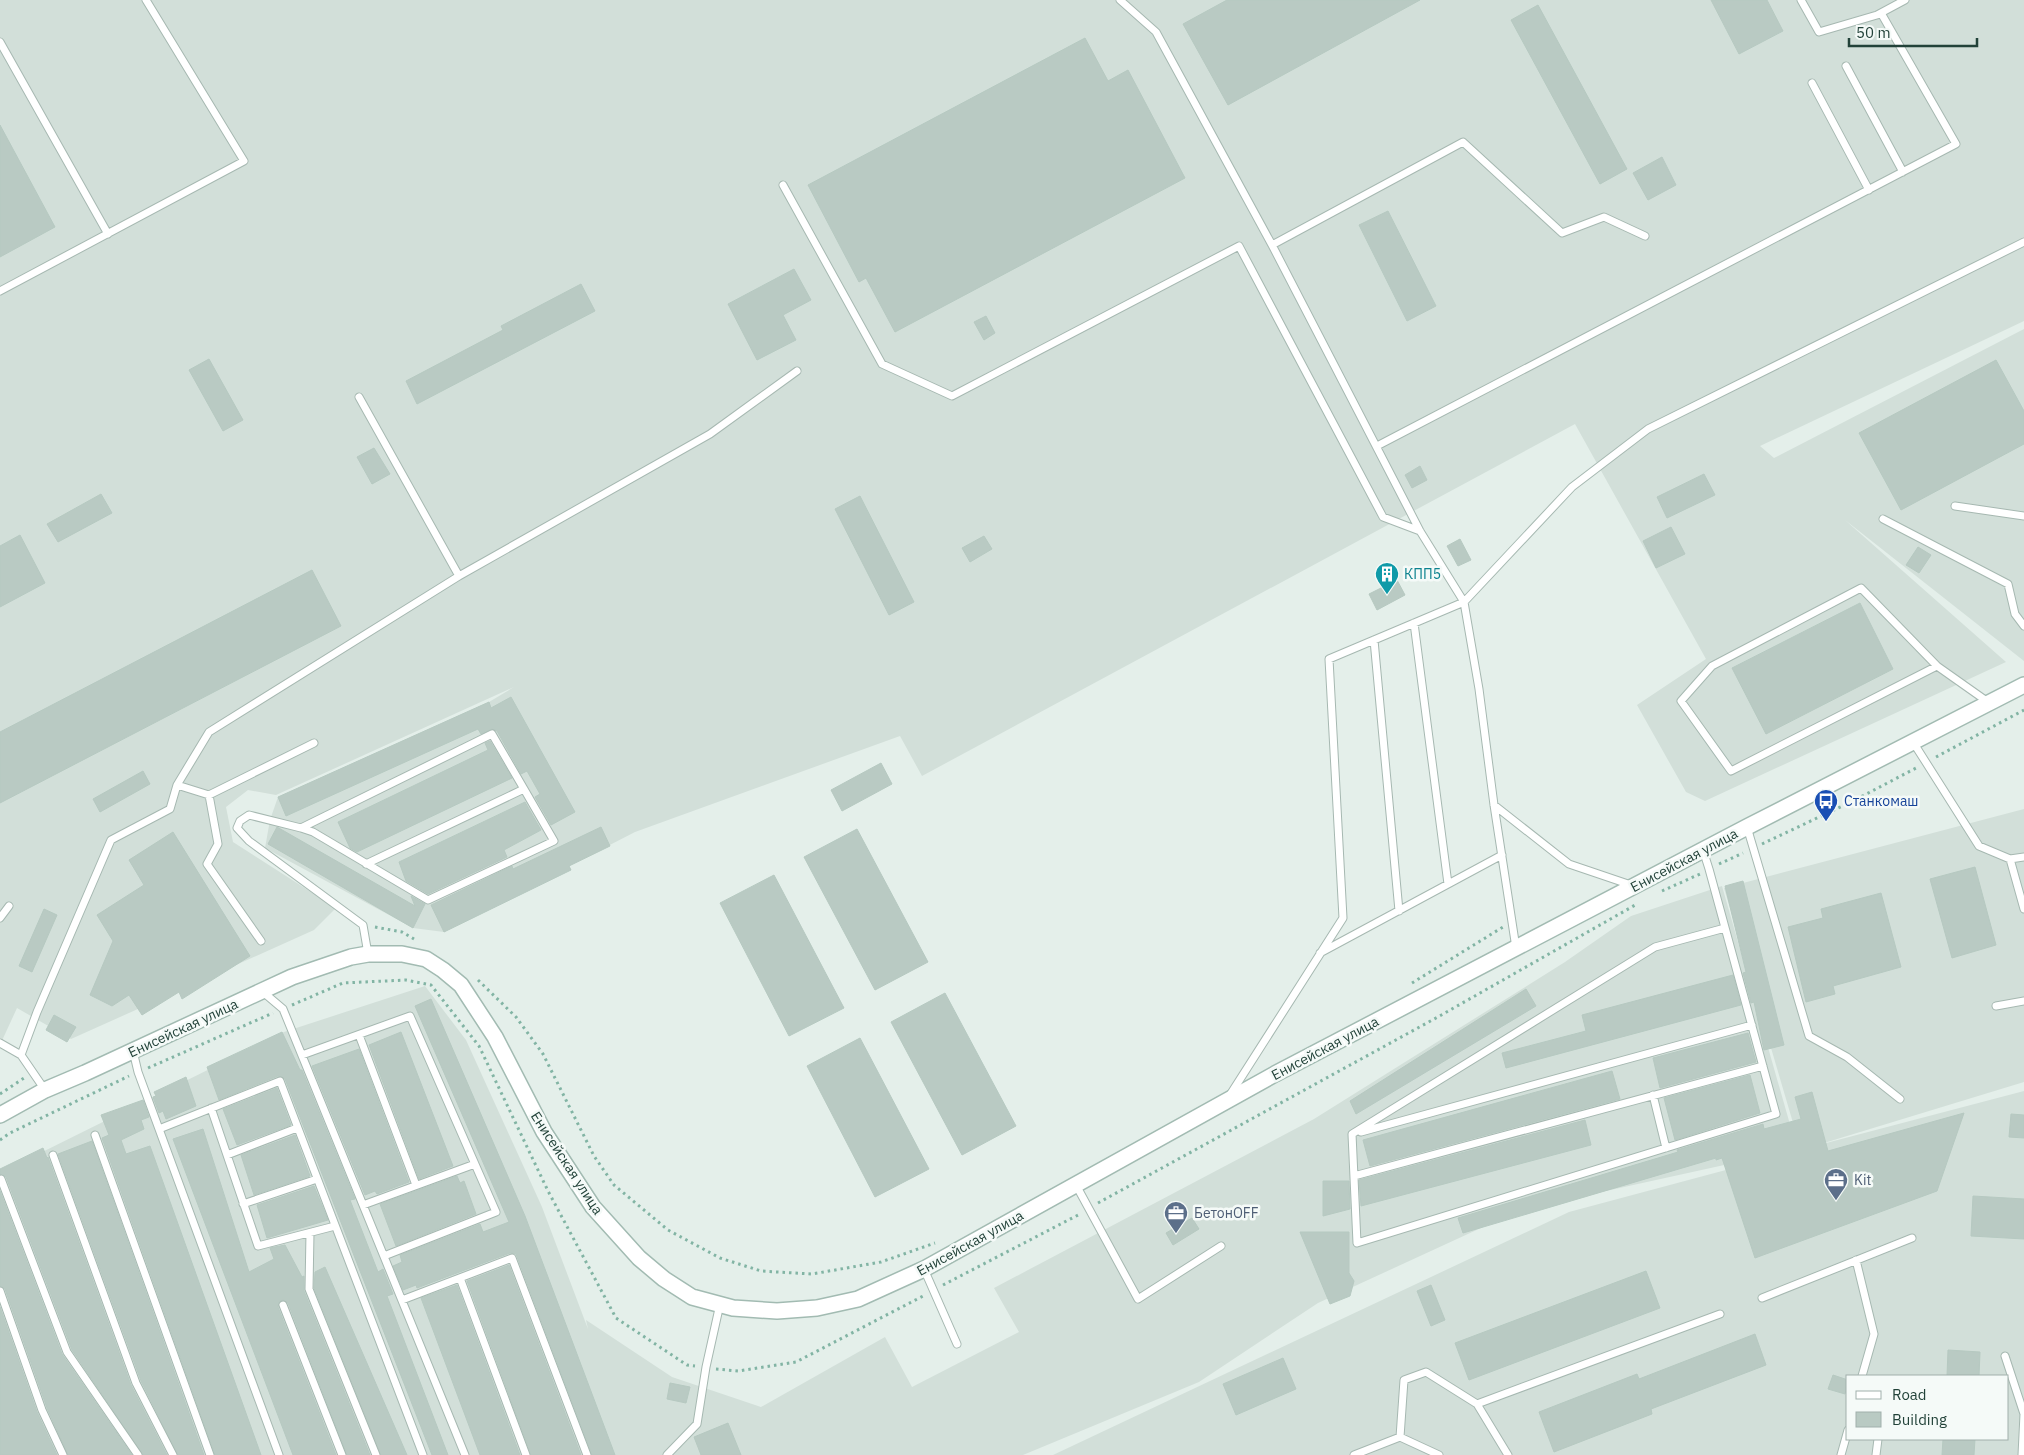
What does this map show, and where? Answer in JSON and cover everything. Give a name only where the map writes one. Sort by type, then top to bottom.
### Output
[{"type":"street","name":"Енисейская улица","points":[[0,1115],[45,1090],[300,974],[351,956],[402,954],[426,959],[452,976],[461,985],[495,1037],[544,1132],[593,1207],[638,1258],[664,1280],[692,1297],[733,1308],[777,1311],[817,1308],[858,1299],[924,1269],[1225,1102],[1747,827],[2024,686]]},
{"type":"lane","points":[[0,292],[244,161],[146,0]]},
{"type":"lane","points":[[1801,0],[1819,32],[1881,13],[1905,0]]},
{"type":"lane","points":[[1122,1],[1156,32],[1272,245],[1420,531],[1464,602],[1479,689],[1494,805],[1516,948]]},
{"type":"lane","points":[[1377,446],[1956,144],[1881,13]]},
{"type":"lane","points":[[0,42],[108,234]]},
{"type":"lane","points":[[1846,66],[1903,172]]},
{"type":"lane","points":[[1812,83],[1869,190]]},
{"type":"lane","points":[[1272,245],[1463,142],[1562,233],[1604,217],[1645,236]]},
{"type":"lane","points":[[783,185],[882,364],[952,396],[1239,246],[1383,518],[1420,531]]},
{"type":"lane","points":[[1225,1102],[1343,918],[1329,659],[1464,602],[1572,487],[1648,429],[2024,242]]},
{"type":"lane","points":[[21,1055],[37,1012],[111,840],[170,809],[177,785],[209,732],[459,576],[710,434],[797,371]]},
{"type":"lane","points":[[359,397],[459,576]]},
{"type":"lane","points":[[1955,506],[2024,516]]},
{"type":"lane","points":[[1883,520],[2008,584],[2014,614],[2024,626]]},
{"type":"lane","points":[[1937,666],[1731,770],[1682,701],[1712,666],[1861,588],[1937,666],[1989,703]]},
{"type":"lane","points":[[1414,623],[1448,884]]},
{"type":"lane","points":[[1374,640],[1399,911]]},
{"type":"lane","points":[[301,828],[492,734],[554,841],[428,900],[313,832],[249,816],[240,821],[237,828],[249,841],[364,925],[368,954]]},
{"type":"lane","points":[[1913,742],[1979,846],[2010,859],[2024,857]]},
{"type":"lane","points":[[177,785],[209,795],[314,743]]},
{"type":"lane","points":[[366,864],[524,789]]},
{"type":"lane","points":[[209,795],[218,844],[207,864],[261,942]]},
{"type":"lane","points":[[1494,805],[1569,864],[1634,886]]},
{"type":"lane","points":[[1747,827],[1808,1036],[1846,1057],[1900,1098]]},
{"type":"lane","points":[[1352,1134],[1357,1243],[1776,1114],[1703,850]]},
{"type":"lane","points":[[1320,953],[1502,855]]},
{"type":"lane","points":[[2010,859],[2024,909]]},
{"type":"lane","points":[[0,918],[9,906]]},
{"type":"lane","points":[[1352,1134],[1655,947],[1725,928]]},
{"type":"lane","points":[[262,992],[283,1009],[465,1455]]},
{"type":"lane","points":[[1996,1006],[2024,1000]]},
{"type":"lane","points":[[302,1055],[410,1016],[496,1212],[384,1256]]},
{"type":"lane","points":[[1352,1134],[1752,1025]]},
{"type":"lane","points":[[359,1035],[416,1186]]},
{"type":"lane","points":[[0,1043],[21,1055],[45,1090]]},
{"type":"lane","points":[[133,1051],[138,1072],[279,1455]]},
{"type":"lane","points":[[1354,1176],[1763,1066]]},
{"type":"lane","points":[[159,1130],[280,1081],[423,1455]]},
{"type":"lane","points":[[1654,1095],[1666,1148]]},
{"type":"lane","points":[[212,1108],[258,1246],[335,1226]]},
{"type":"lane","points":[[227,1155],[297,1128]]},
{"type":"lane","points":[[95,1135],[210,1455]]},
{"type":"lane","points":[[53,1155],[136,1383],[173,1455]]},
{"type":"lane","points":[[363,1205],[475,1164]]},
{"type":"lane","points":[[1,1179],[67,1352],[138,1455]]},
{"type":"lane","points":[[244,1204],[317,1179]]},
{"type":"lane","points":[[1076,1184],[1138,1298],[1221,1246]]},
{"type":"lane","points":[[310,1233],[309,1289],[376,1455]]},
{"type":"lane","points":[[1762,1298],[1912,1238]]},
{"type":"lane","points":[[402,1300],[512,1258],[587,1455]]},
{"type":"lane","points":[[1856,1260],[1874,1334],[1862,1375]]},
{"type":"lane","points":[[924,1269],[958,1344]]},
{"type":"lane","points":[[460,1278],[526,1455]]},
{"type":"lane","points":[[0,1292],[42,1410],[63,1455]]},
{"type":"lane","points":[[283,1304],[342,1455]]},
{"type":"lane","points":[[666,1455],[697,1424],[706,1367],[720,1304]]},
{"type":"lane","points":[[1477,1404],[1720,1314]]},
{"type":"lane","points":[[2005,1356],[2024,1414],[2022,1455]]},
{"type":"lane","points":[[1400,1437],[1404,1380],[1426,1372],[1477,1404],[1508,1455]]},
{"type":"lane","points":[[1354,1455],[1400,1437],[1439,1455]]},
{"type":"lane","points":[[1841,1455],[1846,1437]]},
{"type":"lane","points":[[1876,1455],[1878,1440]]},
{"type":"path","points":[[1660,892],[1853,801],[2024,710]]},
{"type":"path","points":[[0,1140],[10,1133],[138,1072],[342,983],[406,980],[431,985],[479,1046],[548,1191],[616,1318],[687,1365],[738,1371],[796,1362],[1089,1208],[1436,1018],[1643,901]]},
{"type":"path","points":[[1405,987],[1512,922]]},
{"type":"path","points":[[364,925],[402,932],[418,942]]},
{"type":"path","points":[[473,975],[516,1017],[543,1054],[594,1156],[614,1185],[668,1230],[720,1258],[760,1271],[812,1274],[881,1262],[936,1243]]},
{"type":"path","points":[[0,1094],[33,1073]]},
{"type":"shaded area","points":[[0,0],[2024,0],[2024,321],[1760,446],[1774,458],[2024,329],[2024,661],[1845,520],[2006,662],[1705,801],[1686,792],[1637,705],[1706,659],[1575,424],[922,776],[900,736],[635,832],[569,866],[571,870],[444,932],[413,928],[265,848],[270,820],[278,797],[489,702],[514,687],[276,795],[248,790],[226,807],[233,842],[336,908],[314,930],[71,1039],[17,1008],[0,1045]]},
{"type":"shaded area","points":[[2024,809],[2024,1082],[1811,1147],[2024,1091],[2024,1422],[2020,1455],[1053,1455],[1569,1212],[1801,1150],[1724,888]]},
{"type":"shaded area","points":[[1722,886],[1797,1149],[1520,1210],[1318,1303],[1199,1382],[1023,1455],[0,1455],[0,1173],[284,1032],[425,986],[466,1040],[542,1207],[588,1329],[586,1320],[672,1377],[761,1407],[885,1337],[912,1387],[1019,1332],[994,1288],[1314,1119],[1565,962],[1631,916]]},
{"type":"building","points":[[1227,0],[1420,0],[1228,105],[1183,24]]},
{"type":"building","points":[[1711,0],[1767,0],[1783,31],[1739,54]]},
{"type":"building","points":[[1538,5],[1627,169],[1600,184],[1511,20]]},
{"type":"building","points":[[1085,38],[1108,81],[1128,70],[1185,178],[895,332],[866,278],[859,282],[808,185]]},
{"type":"building","points":[[0,125],[55,227],[0,257]]},
{"type":"building","points":[[1662,157],[1676,185],[1648,200],[1633,173]]},
{"type":"building","points":[[1388,211],[1436,306],[1407,321],[1359,225]]},
{"type":"building","points":[[794,269],[811,300],[783,315],[796,340],[757,360],[728,304]]},
{"type":"building","points":[[581,284],[595,311],[417,404],[406,381],[503,330],[501,326]]},
{"type":"building","points":[[986,316],[995,333],[984,340],[974,322]]},
{"type":"building","points":[[209,359],[243,420],[223,431],[189,370]]},
{"type":"building","points":[[1996,360],[2024,411],[2024,444],[1901,510],[1859,433]]},
{"type":"building","points":[[374,448],[390,474],[372,484],[357,457]]},
{"type":"building","points":[[1420,466],[1427,480],[1412,488],[1405,475]]},
{"type":"building","points":[[1704,474],[1715,495],[1667,518],[1657,497]]},
{"type":"building","points":[[101,494],[112,513],[58,542],[47,524]]},
{"type":"building","points":[[860,496],[914,602],[889,615],[835,509]]},
{"type":"building","points":[[1671,527],[1685,554],[1656,568],[1643,541]]},
{"type":"building","points":[[20,535],[45,583],[0,607],[0,546]]},
{"type":"building","points":[[984,536],[992,549],[970,562],[962,548]]},
{"type":"building","points":[[1460,539],[1471,560],[1458,566],[1447,546]]},
{"type":"building","points":[[1918,547],[1931,555],[1919,573],[1906,565]]},
{"type":"building","points":[[312,570],[341,626],[0,803],[0,732]]},
{"type":"building","name":"КПП5","points":[[1397,580],[1405,595],[1377,610],[1369,594]]},
{"type":"building","points":[[1860,603],[1893,669],[1766,734],[1732,668]]},
{"type":"building","points":[[511,697],[575,812],[551,825],[535,797],[540,794],[527,771],[521,774],[497,731],[492,729],[481,734],[478,729],[286,816],[278,797],[489,702],[491,708]]},
{"type":"building","points":[[490,741],[512,778],[357,852],[350,848],[338,822],[488,750],[485,743]]},
{"type":"building","points":[[881,763],[892,784],[842,811],[831,790]]},
{"type":"building","points":[[143,771],[150,784],[100,812],[93,799]]},
{"type":"building","points":[[525,802],[541,830],[504,850],[507,857],[428,894],[406,881],[399,862]]},
{"type":"building","points":[[277,827],[415,906],[411,896],[425,904],[413,928],[268,844]]},
{"type":"building","points":[[601,827],[610,846],[569,866],[571,870],[444,932],[431,905],[512,866],[513,869]]},
{"type":"building","points":[[857,829],[928,962],[875,990],[804,857]]},
{"type":"building","points":[[173,832],[250,956],[182,999],[179,992],[142,1015],[129,995],[112,1006],[90,995],[113,941],[97,915],[144,885],[129,860]]},
{"type":"building","points":[[1975,867],[1996,945],[1952,958],[1930,879]]},
{"type":"building","points":[[774,875],[844,1008],[789,1036],[720,903]]},
{"type":"building","points":[[1743,881],[1784,1045],[1764,1050],[1754,1002],[1751,1003],[1743,973],[1746,972],[1725,886]]},
{"type":"building","points":[[1881,893],[1901,967],[1833,986],[1835,994],[1806,1002],[1788,927],[1823,918],[1821,909]]},
{"type":"building","points":[[44,909],[57,915],[32,972],[19,966]]},
{"type":"building","points":[[1733,975],[1741,1005],[1506,1068],[1502,1053],[1586,1031],[1582,1015]]},
{"type":"building","points":[[1526,989],[1536,1006],[1356,1114],[1350,1101]]},
{"type":"building","points":[[945,993],[1016,1126],[962,1155],[891,1022]]},
{"type":"building","points":[[431,999],[525,1216],[615,1455],[592,1455],[516,1254],[510,1253],[417,1288],[416,1285],[403,1290],[393,1266],[402,1262],[400,1255],[480,1224],[483,1232],[509,1222],[415,1006]]},
{"type":"building","points":[[54,1015],[76,1027],[67,1042],[46,1030]]},
{"type":"building","points":[[282,1032],[300,1070],[302,1070],[355,1199],[350,1200],[378,1272],[383,1269],[393,1294],[387,1296],[448,1455],[432,1455],[285,1079],[278,1076],[219,1100],[207,1067]]},
{"type":"building","points":[[401,1032],[453,1166],[419,1179],[369,1045]]},
{"type":"building","points":[[1748,1033],[1756,1062],[1660,1088],[1653,1058]]},
{"type":"building","points":[[860,1038],[929,1169],[875,1197],[807,1066]]},
{"type":"building","points":[[359,1049],[409,1182],[377,1194],[375,1191],[365,1195],[312,1066]]},
{"type":"building","points":[[1612,1071],[1620,1099],[1370,1166],[1363,1140]]},
{"type":"building","points":[[1750,1075],[1760,1113],[1675,1140],[1664,1098]]},
{"type":"building","points":[[186,1077],[196,1106],[166,1119],[163,1111],[159,1113],[153,1097],[156,1096],[154,1092]]},
{"type":"building","points":[[277,1088],[291,1125],[237,1145],[223,1109]]},
{"type":"building","points":[[1812,1092],[1828,1151],[1964,1113],[1937,1191],[1755,1258],[1722,1158],[1716,1160],[1716,1158],[1463,1233],[1458,1218],[1678,1152],[1677,1150],[1763,1124],[1764,1129],[1801,1119],[1795,1097]]},
{"type":"building","points":[[143,1100],[149,1117],[141,1120],[144,1129],[121,1140],[126,1154],[150,1146],[261,1455],[215,1455],[102,1138],[109,1135],[101,1115]]},
{"type":"building","points":[[2011,1114],[2024,1115],[2024,1138],[2009,1137]]},
{"type":"building","points":[[1585,1120],[1591,1145],[1361,1206],[1359,1180]]},
{"type":"building","points":[[203,1129],[249,1272],[274,1259],[270,1248],[285,1245],[302,1277],[304,1276],[304,1291],[370,1455],[347,1455],[288,1303],[283,1300],[279,1302],[278,1307],[336,1455],[293,1455],[173,1139]]},
{"type":"building","points":[[295,1135],[310,1176],[254,1195],[241,1155]]},
{"type":"building","points":[[92,1141],[204,1455],[178,1455],[141,1381],[58,1154]]},
{"type":"building","points":[[43,1148],[48,1157],[131,1385],[167,1455],[143,1455],[72,1350],[6,1177],[0,1174],[0,1169]]},
{"type":"building","points":[[457,1176],[460,1183],[464,1181],[476,1214],[396,1246],[380,1204]]},
{"type":"building","points":[[1323,1181],[1349,1181],[1350,1209],[1323,1216]]},
{"type":"building","points":[[314,1186],[328,1220],[267,1238],[257,1205]]},
{"type":"building","points":[[0,1191],[62,1354],[132,1455],[68,1455],[47,1408],[5,1289],[0,1286]]},
{"type":"building","points":[[1973,1196],[2024,1199],[2024,1239],[1971,1236]]},
{"type":"building","points":[[1192,1218],[1199,1229],[1173,1245],[1166,1233]]},
{"type":"building","points":[[1300,1232],[1349,1232],[1349,1273],[1354,1281],[1350,1296],[1330,1304]]},
{"type":"building","points":[[509,1265],[581,1455],[531,1455],[467,1281]]},
{"type":"building","points":[[325,1267],[407,1455],[381,1455],[314,1288],[315,1272]]},
{"type":"building","points":[[1646,1271],[1660,1308],[1469,1380],[1455,1343]]},
{"type":"building","points":[[457,1285],[520,1455],[480,1455],[421,1298]]},
{"type":"building","points":[[1431,1285],[1445,1320],[1431,1326],[1417,1291]]},
{"type":"building","points":[[0,1307],[37,1412],[57,1455],[0,1455]]},
{"type":"building","points":[[1755,1334],[1766,1365],[1651,1409],[1652,1414],[1554,1452],[1539,1412],[1637,1374],[1639,1379]]},
{"type":"building","points":[[1948,1350],[1980,1352],[1979,1375],[1947,1375]]},
{"type":"building","points":[[1283,1358],[1296,1389],[1236,1415],[1223,1384]]},
{"type":"building","points":[[1833,1375],[1846,1379],[1845,1394],[1828,1389]]},
{"type":"building","points":[[670,1383],[690,1387],[686,1403],[667,1399]]},
{"type":"building","points":[[728,1423],[741,1455],[701,1455],[694,1437]]},
{"type":"building","points":[[1943,1440],[1975,1440],[1974,1455],[1942,1455]]},
{"type":"place","name":"КПП5","points":[[1387,595]]},
{"type":"place","name":"Станкомаш","points":[[1826,822]]},
{"type":"place","name":"Kit","points":[[1836,1201]]},
{"type":"place","name":"БетонOFF","points":[[1176,1234]]}]
